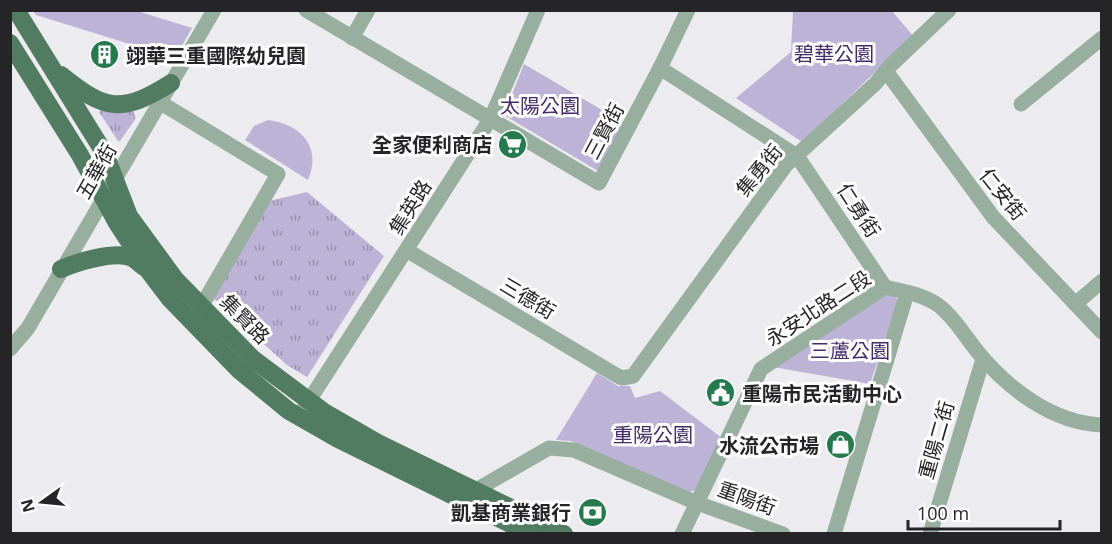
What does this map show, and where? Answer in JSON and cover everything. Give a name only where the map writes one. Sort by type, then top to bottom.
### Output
[{"type":"main road","name":"集賢路","points":[[15,10],[105,154],[116,177],[129,216],[175,279],[201,307],[304,409],[378,460],[531,534]]},
{"type":"main road","name":"集賢路","points":[[10,43],[81,155],[103,200],[148,270],[170,299],[232,363],[262,390],[378,443],[564,534]]},
{"type":"main road","points":[[49,64],[91,98],[108,104],[139,100],[171,83]]},
{"type":"main road","points":[[61,269],[89,259],[131,257],[148,270]]},
{"type":"street","name":"五華街","points":[[10,349],[28,328],[214,10]]},
{"type":"street","name":"三賢街","points":[[306,10],[599,183],[660,68]]},
{"type":"street","points":[[352,38],[368,10]]},
{"type":"street","name":"集英路","points":[[304,409],[408,251],[491,118],[538,10]]},
{"type":"street","points":[[688,10],[660,68],[797,156]]},
{"type":"street","name":"集勇街","points":[[628,378],[639,372],[786,165],[875,84],[949,10]]},
{"type":"street","points":[[1021,104],[1101,38]]},
{"type":"street","name":"仁安街","points":[[886,71],[993,217],[1101,332]]},
{"type":"street","points":[[161,103],[278,174],[201,307]]},
{"type":"street","name":"仁勇街","points":[[797,156],[885,287]]},
{"type":"street","name":"三德街","points":[[408,251],[616,375],[628,378]]},
{"type":"street","points":[[1075,304],[1101,281]]},
{"type":"street","name":"永安北路二段","points":[[697,503],[761,369],[885,287],[938,305],[998,376],[1050,411],[1101,425]]},
{"type":"street","points":[[834,534],[907,293]]},
{"type":"street","name":"重陽二街","points":[[930,534],[983,359]]},
{"type":"street","name":"重陽街","points":[[476,490],[549,448],[559,447],[574,450],[697,503],[783,534]]},
{"type":"street","points":[[682,534],[697,503]]},
{"type":"green space","points":[[33,11],[137,11],[192,28],[175,58],[36,15]]},
{"type":"green space","name":"碧華公園","points":[[793,11],[892,11],[913,36],[802,142],[736,98],[791,52]]},
{"type":"green space","name":"太陽公園","points":[[524,64],[624,123],[598,171],[504,115]]},
{"type":"green space","points":[[101,110],[116,113],[133,111],[136,118],[120,141],[99,112]]},
{"type":"green space","points":[[268,120],[290,126],[306,139],[312,157],[312,168],[308,180],[245,140],[254,126]]},
{"type":"green space","points":[[307,192],[384,256],[307,377],[287,365],[214,299],[269,201]]},
{"type":"green space","name":"三蘆公園","points":[[885,294],[895,297],[898,301],[870,384],[773,367]]},
{"type":"green space","name":"重陽公園","points":[[597,373],[618,386],[630,386],[635,398],[660,391],[722,438],[696,490],[689,492],[571,441],[556,440]]},
{"type":"place","name":"翊華三重國際幼兒園","points":[[105,55]]},
{"type":"place","name":"全家便利商店","points":[[513,144]]},
{"type":"place","name":"重陽市民活動中心","points":[[721,393]]},
{"type":"place","name":"水流公市場","points":[[840,445]]},
{"type":"place","name":"凱基商業銀行","points":[[592,512]]}]
